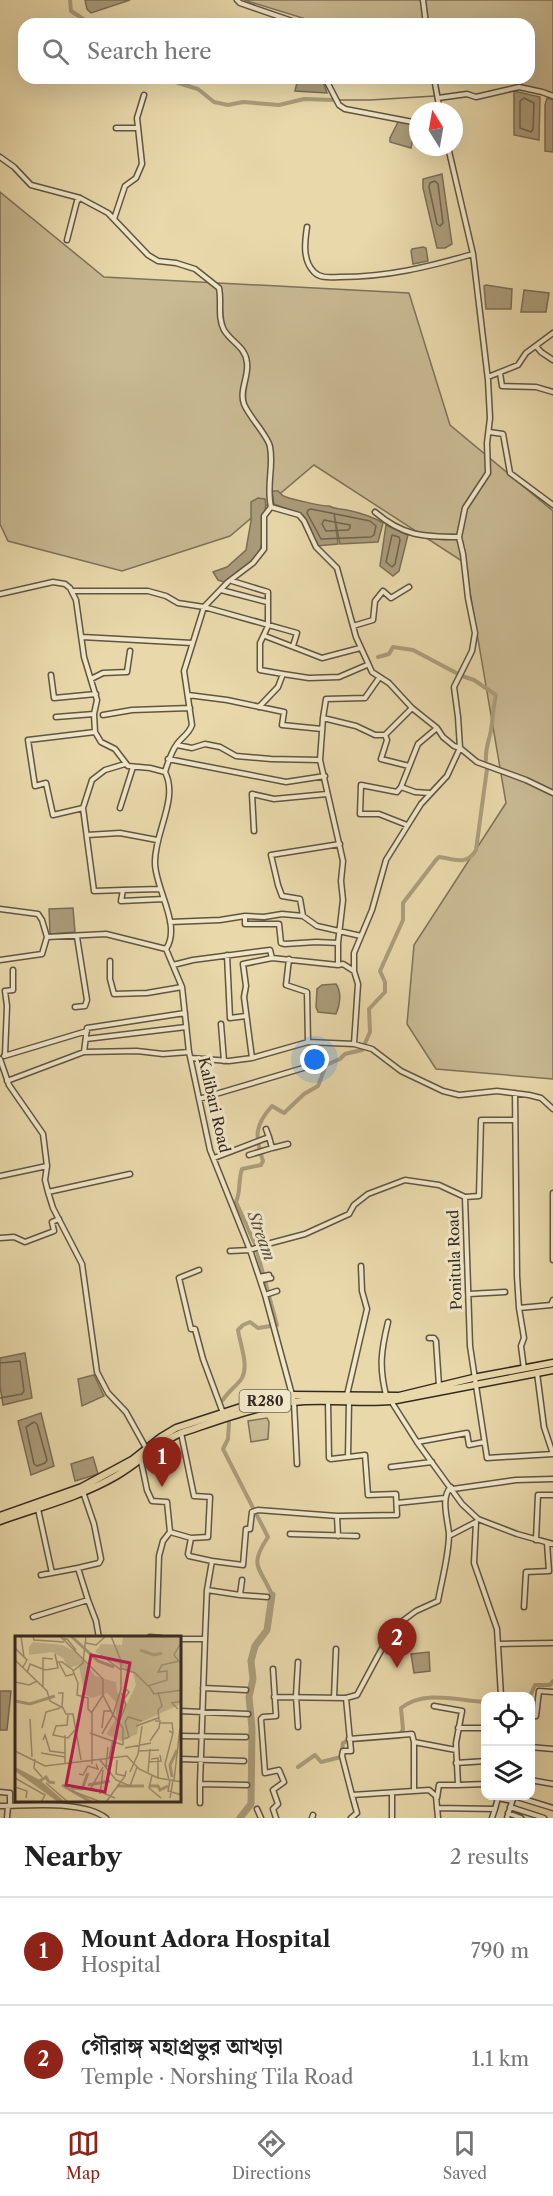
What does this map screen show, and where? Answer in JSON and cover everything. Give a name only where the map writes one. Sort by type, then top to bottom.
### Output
[{"type":"main road","name":"R280","points":[[389,1399],[473,1378],[553,1363]]},
{"type":"main road","name":"R280","points":[[0,1516],[82,1487],[115,1471],[168,1432],[224,1416],[293,1399],[389,1399],[475,1386],[553,1370]]},
{"type":"main road","name":"R280","points":[[293,1399],[328,1401],[348,1398]]},
{"type":"main road","name":"R280","points":[[0,1521],[83,1492],[116,1476],[141,1461],[181,1430]]},
{"type":"street","points":[[237,0],[283,18]]},
{"type":"street","points":[[423,0],[425,18]]},
{"type":"street","points":[[328,84],[339,105],[345,109],[409,121]]},
{"type":"street","points":[[435,84],[439,102]]},
{"type":"street","points":[[438,98],[467,94],[476,97],[519,87],[553,96]]},
{"type":"street","points":[[114,219],[125,186],[136,178],[142,164],[137,118],[144,95]]},
{"type":"street","points":[[116,128],[137,128]]},
{"type":"street","points":[[354,1044],[358,984],[354,971],[354,953],[372,910],[386,860],[430,793],[447,776],[460,748],[459,717],[454,687],[472,651],[475,633],[469,605],[464,554],[459,537],[465,508],[488,473],[488,377],[469,229],[450,156]]},
{"type":"street","points":[[0,157],[31,184],[80,198],[108,213],[147,255],[158,261],[176,263],[195,269],[219,288],[223,329],[241,347],[248,362],[242,401],[249,416],[270,445],[267,492],[271,507]]},
{"type":"street","points":[[68,240],[77,201],[80,198]]},
{"type":"street","points":[[307,227],[304,244],[309,264],[314,272],[322,277],[378,276],[473,254]]},
{"type":"street","points":[[488,377],[518,365],[526,353],[553,333]]},
{"type":"street","points":[[536,346],[553,360]]},
{"type":"street","points":[[500,374],[502,386],[536,387],[553,392]]},
{"type":"street","points":[[489,432],[503,434],[510,473],[553,505]]},
{"type":"street","points":[[47,937],[106,934],[166,949],[169,945],[170,922],[155,862],[170,789],[165,772],[168,759],[177,745],[190,732],[192,725],[184,671],[204,607],[231,580],[253,563],[264,549],[264,516],[271,507]]},
{"type":"street","points":[[271,507],[299,515],[316,547],[337,568],[360,648],[372,672],[389,683],[412,708],[437,728],[454,746],[477,762],[526,780],[553,793]]},
{"type":"street","points":[[375,512],[385,521],[422,537],[459,537]]},
{"type":"street","points":[[231,580],[268,592],[268,626],[260,643],[260,670],[309,678],[339,677],[367,665]]},
{"type":"street","points":[[0,594],[53,582],[65,584],[72,591],[76,600],[84,657],[96,694],[94,714],[96,732],[101,742],[115,749],[124,764]]},
{"type":"street","points":[[353,626],[373,620],[375,602],[382,591],[391,598],[409,587]]},
{"type":"street","points":[[220,590],[267,602]]},
{"type":"street","points":[[72,591],[148,591],[166,596],[178,603],[204,607],[297,633],[292,646]]},
{"type":"street","points":[[265,636],[322,658],[360,648]]},
{"type":"street","points":[[82,637],[192,643]]},
{"type":"street","points":[[91,679],[103,674],[127,672],[130,651]]},
{"type":"street","points":[[259,707],[278,687],[283,674]]},
{"type":"street","points":[[51,675],[54,698],[96,694]]},
{"type":"street","points":[[338,965],[343,900],[341,881],[343,861],[320,760],[323,718],[326,699],[365,698],[379,678]]},
{"type":"street","points":[[188,695],[217,698],[284,712],[282,724],[322,729]]},
{"type":"street","points":[[103,715],[132,710],[190,708]]},
{"type":"street","points":[[323,718],[356,726],[375,735],[385,735],[412,708]]},
{"type":"street","points":[[56,717],[94,714]]},
{"type":"street","points":[[407,825],[379,814],[360,814],[361,785],[397,792],[418,744],[437,728]]},
{"type":"street","points":[[83,808],[53,815],[46,783],[35,786],[28,740],[96,732]]},
{"type":"street","points":[[385,735],[387,740],[381,759],[409,766]]},
{"type":"street","points":[[177,745],[192,748],[205,744],[220,747],[236,756],[320,760]]},
{"type":"street","points":[[168,759],[286,782],[325,776]]},
{"type":"street","points":[[160,889],[94,891],[83,808],[92,780],[105,770],[124,764],[165,772]]},
{"type":"street","points":[[120,808],[133,767]]},
{"type":"street","points":[[401,787],[415,792],[430,793]]},
{"type":"street","points":[[254,831],[252,794],[274,799],[327,794]]},
{"type":"street","points":[[87,835],[120,833],[158,840]]},
{"type":"street","points":[[303,916],[300,899],[282,896],[272,855],[340,844]]},
{"type":"street","points":[[123,890],[121,901],[164,899]]},
{"type":"street","points":[[0,909],[38,914],[47,937],[42,954],[0,960]]},
{"type":"street","points":[[170,922],[282,914],[303,916],[317,926],[361,936]]},
{"type":"street","points":[[246,916],[245,924],[279,924],[281,943],[338,943]]},
{"type":"street","points":[[75,1007],[85,1006],[87,1000],[77,937]]},
{"type":"street","name":"Kalibari Road","points":[[166,949],[182,987],[189,1052],[214,1158],[251,1250],[266,1295],[293,1399],[297,1464]]},
{"type":"street","points":[[173,965],[270,950],[272,958]]},
{"type":"street","points":[[227,955],[230,1018],[246,1016]]},
{"type":"street","points":[[252,1058],[246,1016],[243,964],[272,958],[289,959],[343,964],[354,971]]},
{"type":"street","points":[[289,959],[286,985],[307,992],[308,1042]]},
{"type":"street","points":[[110,961],[110,979],[114,994],[147,993],[182,987]]},
{"type":"street","points":[[5,1055],[7,1006],[5,991],[13,990],[13,970]]},
{"type":"street","points":[[146,1448],[126,1412],[108,1393],[97,1372],[82,1264],[48,1192],[45,1180],[47,1166],[43,1134],[7,1081],[0,1059],[5,1055],[87,1031],[87,1028],[185,1013]]},
{"type":"street","points":[[221,1024],[224,1061]]},
{"type":"street","points":[[86,1039],[186,1027]]},
{"type":"street","points":[[84,1052],[87,1031]]},
{"type":"street","points":[[191,1058],[224,1061],[252,1058],[308,1042],[354,1044],[368,1047],[401,1071],[443,1092],[459,1095],[497,1091],[515,1093],[541,1098],[553,1109]]},
{"type":"street","points":[[7,1081],[84,1052],[137,1051],[163,1054],[189,1052]]},
{"type":"street","points":[[199,1099],[320,1063]]},
{"type":"street","points":[[515,1093],[519,1308],[524,1338],[521,1346],[525,1369]]},
{"type":"street","points":[[465,1197],[479,1196],[481,1120],[515,1120]]},
{"type":"street","points":[[266,1129],[272,1148]]},
{"type":"street","points":[[214,1158],[269,1137]]},
{"type":"street","points":[[249,1155],[288,1144]]},
{"type":"street","points":[[0,1176],[47,1166]]},
{"type":"street","points":[[48,1192],[130,1174]]},
{"type":"street","name":"Ponitula Road","points":[[230,1251],[251,1250],[305,1234],[349,1214],[354,1205],[368,1194],[405,1180],[439,1185],[465,1197],[473,1378],[484,1442]]},
{"type":"street","points":[[553,1193],[553,1260]]},
{"type":"street","points":[[0,1238],[14,1237],[25,1242],[54,1231],[52,1222],[59,1219]]},
{"type":"street","points":[[348,1457],[348,1398],[367,1309],[362,1291],[361,1266]]},
{"type":"street","points":[[199,1270],[179,1278],[191,1329],[195,1329],[203,1359],[224,1416]]},
{"type":"street","points":[[260,1279],[270,1276]]},
{"type":"street","points":[[266,1295],[278,1291]]},
{"type":"street","points":[[468,1294],[505,1292]]},
{"type":"street","points":[[519,1308],[552,1305],[553,1300]]},
{"type":"street","points":[[388,1322],[381,1371],[389,1399],[462,1504],[477,1520],[553,1544]]},
{"type":"street","points":[[429,1338],[434,1338],[436,1341],[439,1386]]},
{"type":"street","points":[[417,1442],[467,1433],[469,1445],[484,1442],[487,1458],[553,1454],[550,1438],[544,1427],[537,1373]]},
{"type":"street","points":[[191,1538],[188,1555],[212,1561],[243,1564],[246,1529],[250,1529],[252,1512],[258,1510],[337,1516],[394,1515],[398,1512],[395,1493],[368,1495],[365,1455],[329,1458],[328,1401]]},
{"type":"street","points":[[170,1532],[191,1538],[208,1537],[210,1497],[194,1496],[181,1430]]},
{"type":"street","points":[[141,1461],[147,1490],[152,1501],[167,1502],[170,1532],[163,1541],[159,1556],[157,1615]]},
{"type":"street","points":[[391,1467],[433,1462]]},
{"type":"street","points":[[274,1697],[346,1698],[357,1695],[393,1628],[416,1611],[438,1601],[449,1536],[446,1491],[452,1488],[516,1480],[553,1479]]},
{"type":"street","points":[[40,1575],[99,1563],[101,1559],[94,1524],[83,1492]]},
{"type":"street","points":[[536,1540],[538,1495],[553,1495]]},
{"type":"street","points":[[397,1503],[445,1498]]},
{"type":"street","points":[[38,1508],[52,1573]]},
{"type":"street","points":[[337,1516],[338,1536]]},
{"type":"street","points":[[449,1536],[477,1520]]},
{"type":"street","points":[[477,1520],[474,1563],[497,1629],[501,1692]]},
{"type":"street","points":[[290,1534],[357,1536]]},
{"type":"street","points":[[524,1607],[526,1572],[549,1571],[547,1543]]},
{"type":"street","points":[[200,1803],[207,1590],[212,1561]]},
{"type":"street","points":[[78,1568],[96,1621],[99,1636]]},
{"type":"street","points":[[240,1595],[242,1580]]},
{"type":"street","points":[[207,1590],[267,1597]]},
{"type":"street","points":[[33,1617],[88,1600]]},
{"type":"street","points":[[182,1639],[205,1639]]},
{"type":"street","points":[[498,1644],[553,1643]]},
{"type":"street","points":[[333,1698],[336,1649]]},
{"type":"street","points":[[298,1662],[296,1696],[298,1727]]},
{"type":"street","points":[[273,1669],[276,1716],[261,1719],[265,1773],[279,1770],[284,1782],[273,1790],[278,1803],[273,1809],[276,1818]]},
{"type":"street","points":[[203,1688],[246,1690]]},
{"type":"street","points":[[535,1716],[539,1691],[553,1692]]},
{"type":"street","points":[[346,1698],[351,1751],[343,1751],[342,1756],[357,1814],[351,1818]]},
{"type":"street","points":[[434,1706],[462,1711],[456,1750],[458,1785]]},
{"type":"street","points":[[182,1711],[248,1714]]},
{"type":"street","points":[[459,1728],[481,1728]]},
{"type":"street","points":[[349,1741],[411,1734],[414,1742],[414,1790]]},
{"type":"street","points":[[182,1736],[246,1737]]},
{"type":"street","points":[[414,1742],[456,1750]]},
{"type":"street","points":[[535,1747],[553,1749]]},
{"type":"street","points":[[182,1759],[244,1761]]},
{"type":"street","points":[[456,1763],[481,1761]]},
{"type":"street","points":[[535,1781],[553,1784]]},
{"type":"street","points":[[200,1784],[247,1785]]},
{"type":"street","points":[[438,1818],[439,1785],[481,1784]]},
{"type":"street","points":[[352,1795],[429,1790],[434,1792],[437,1798]]},
{"type":"street","points":[[0,1792],[10,1793],[7,1818]]},
{"type":"street","points":[[392,1792],[392,1818]]},
{"type":"street","points":[[492,1818],[497,1800]]},
{"type":"street","points":[[512,1800],[507,1816],[521,1818]]},
{"type":"street","points":[[521,1800],[553,1808]]},
{"type":"street","points":[[0,1806],[83,1809],[98,1811],[106,1818]]},
{"type":"street","points":[[510,1807],[543,1818]]},
{"type":"street","points":[[437,1808],[495,1809]]},
{"type":"street","points":[[257,1809],[261,1818]]},
{"type":"shaded area","points":[[244,0],[553,0],[553,95],[517,84],[535,84],[535,18],[302,18]]},
{"type":"shaded area","points":[[0,192],[104,277],[409,293],[450,425],[553,511],[553,1079],[436,1069],[407,1024],[414,945],[506,803],[465,563],[314,465],[230,536],[122,571],[8,541],[0,524]]},
{"type":"shaded area","points":[[267,1418],[269,1422],[268,1439],[251,1442],[248,1421]]},
{"type":"water","points":[[85,0],[130,0],[91,13],[87,9]]},
{"type":"water","points":[[297,84],[324,84],[327,93],[295,91]]},
{"type":"water","points":[[514,91],[540,97],[539,140],[514,135]]},
{"type":"water","points":[[547,98],[553,100],[553,152],[545,151]]},
{"type":"water","points":[[399,120],[409,122],[409,147],[390,142]]},
{"type":"water","points":[[442,174],[452,244],[445,248],[437,248],[423,179]]},
{"type":"water","points":[[426,248],[428,261],[413,264],[412,249]]},
{"type":"water","points":[[484,286],[512,289],[511,309],[486,309]]},
{"type":"water","points":[[524,290],[549,293],[546,312],[521,312]]},
{"type":"water","points":[[272,491],[278,491],[283,496],[375,518],[383,523],[378,542],[340,544],[334,513],[338,544],[316,546],[298,513],[274,504]]},
{"type":"water","points":[[258,498],[265,499],[260,552],[224,582],[218,580],[213,572],[227,567],[246,550],[251,521],[251,502]]},
{"type":"water","points":[[386,525],[408,535],[399,571],[393,576],[380,566]]},
{"type":"water","points":[[73,908],[75,932],[50,934],[49,909]]},
{"type":"water","points":[[336,984],[340,999],[336,1014],[318,1012],[317,989],[322,985]]},
{"type":"water","points":[[25,1353],[32,1398],[3,1405],[0,1358]]},
{"type":"water","points":[[94,1375],[104,1396],[82,1406],[78,1379]]},
{"type":"water","points":[[41,1413],[54,1466],[31,1475],[18,1421]]},
{"type":"water","points":[[93,1457],[98,1474],[75,1481],[71,1464]]},
{"type":"water","points":[[429,1652],[430,1671],[414,1673],[411,1654]]},
{"type":"water","points":[[0,1691],[11,1691],[7,1730],[0,1730]]},
{"type":"waterway","points":[[70,0],[71,11],[82,18]]},
{"type":"waterway","points":[[181,84],[198,89],[214,102],[228,105],[243,102],[279,105],[304,99],[335,100]]},
{"type":"waterway","points":[[338,100],[435,96]]},
{"type":"waterway","points":[[378,657],[389,654],[393,647],[413,650],[474,680],[496,695],[486,760]]},
{"type":"waterway","name":"Stream","points":[[223,1400],[244,1373],[245,1367],[238,1330],[250,1322],[258,1328],[277,1325],[255,1244],[236,1202],[242,1169],[261,1165],[263,1161],[258,1145],[259,1126],[272,1106],[284,1113],[304,1094],[318,1086],[326,1065],[340,1059],[345,1054],[362,1050],[370,1032],[369,1009],[385,992],[385,982],[380,971],[403,920],[403,903],[439,857],[464,860],[476,850],[487,769]]},
{"type":"waterway","points":[[229,1423],[228,1439],[223,1449],[268,1537],[257,1561],[272,1595]]},
{"type":"waterway","points":[[240,1818],[251,1804],[252,1728],[249,1697],[253,1679],[251,1661],[255,1646],[267,1630],[272,1595]]},
{"type":"waterway","points":[[532,1692],[535,1685],[550,1685],[553,1681]]},
{"type":"waterway","points":[[298,1767],[315,1755],[321,1762],[341,1757],[343,1743],[347,1741],[399,1737],[403,1729],[401,1708],[411,1702],[431,1697],[481,1702]]},
{"type":"place","name":"Mount Adora Hospital","points":[[162,1487]]},
{"type":"place","name":"গৌরাঙ্গ মহাপ্রভুর আখড়া","points":[[397,1668]]}]
